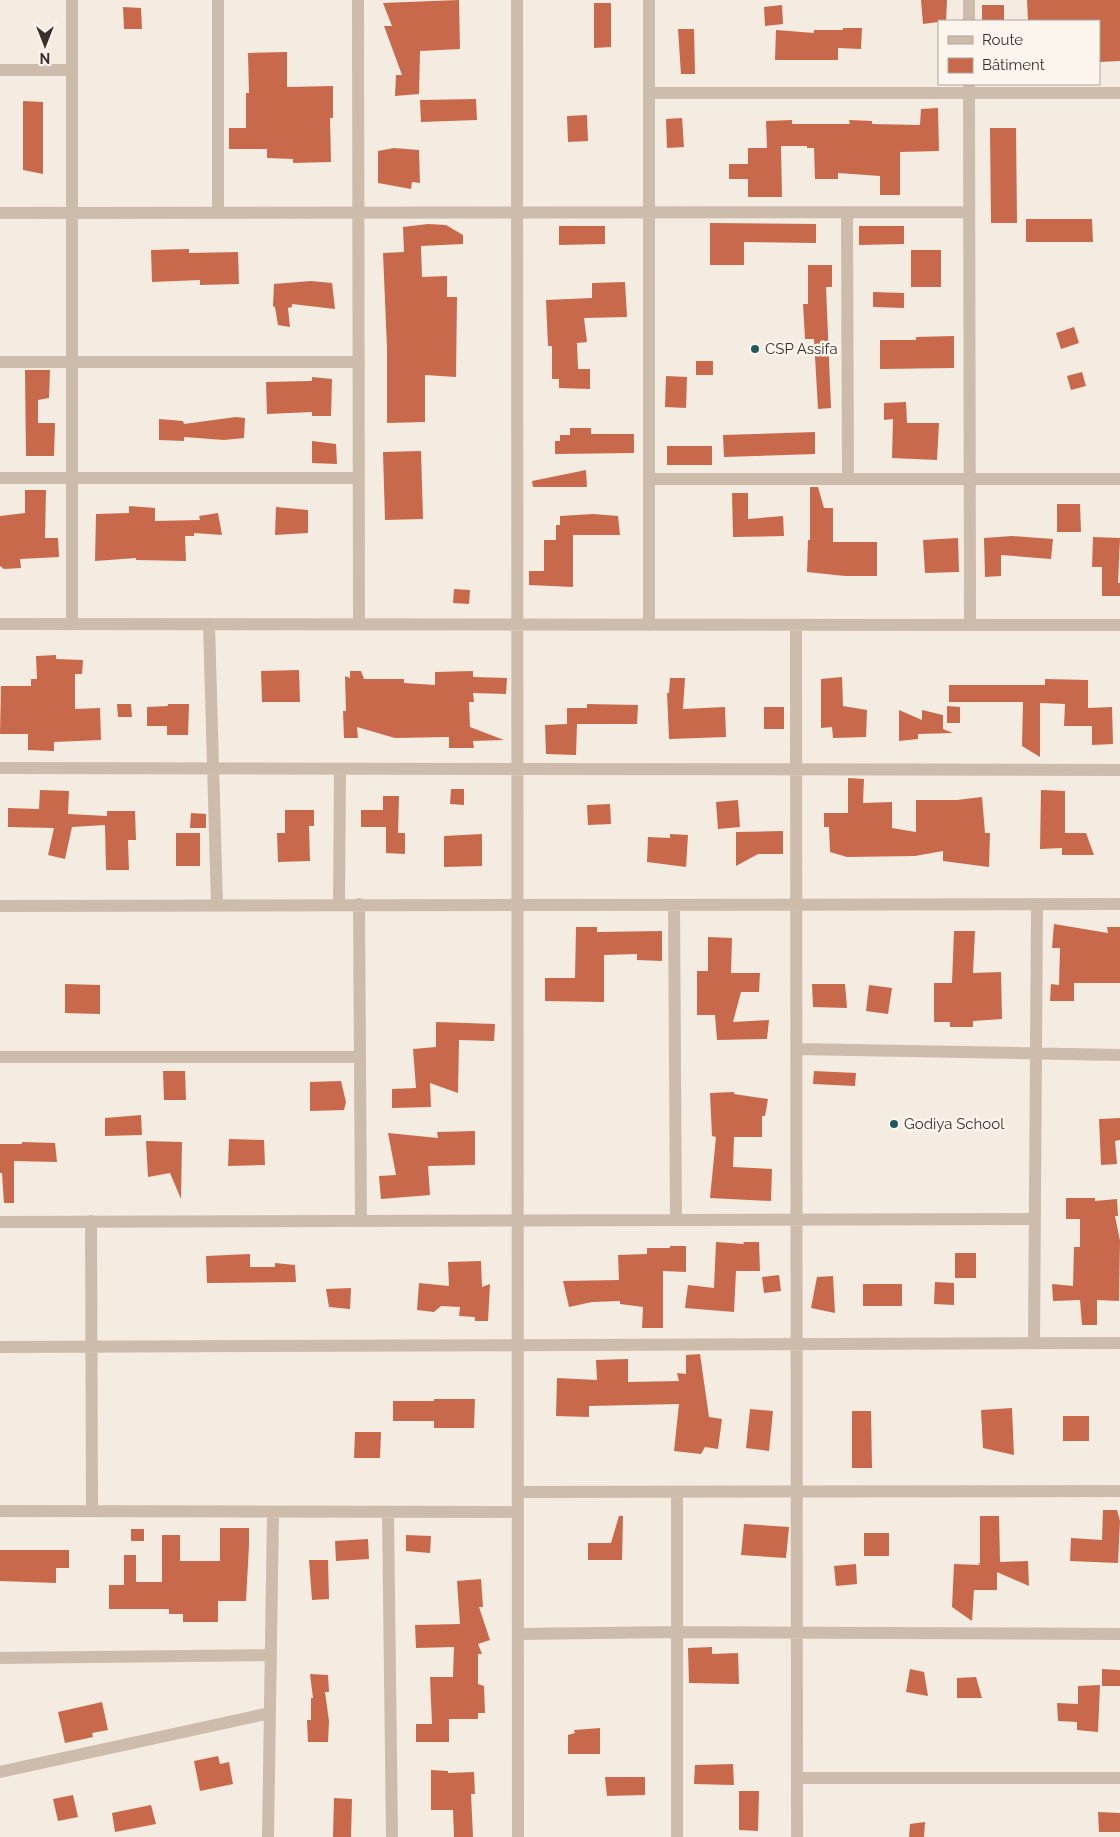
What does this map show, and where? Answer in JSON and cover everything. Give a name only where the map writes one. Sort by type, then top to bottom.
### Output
[{"type":"street","points":[[72,0],[72,624]]},
{"type":"street","points":[[218,0],[218,212]]},
{"type":"street","points":[[358,0],[359,624]]},
{"type":"street","points":[[517,0],[518,1837]]},
{"type":"street","points":[[649,0],[649,625]]},
{"type":"street","points":[[969,0],[969,20]]},
{"type":"street","points":[[0,70],[72,70]]},
{"type":"street","points":[[649,93],[969,88],[1120,92]]},
{"type":"street","points":[[969,88],[970,625]]},
{"type":"street","points":[[847,212],[848,479]]},
{"type":"street","points":[[0,213],[969,212]]},
{"type":"street","points":[[0,362],[359,362]]},
{"type":"street","points":[[0,478],[359,478]]},
{"type":"street","points":[[649,479],[1120,479]]},
{"type":"street","points":[[0,624],[1120,626]]},
{"type":"street","points":[[209,624],[217,905]]},
{"type":"street","points":[[796,625],[797,1837]]},
{"type":"street","points":[[0,768],[1120,770]]},
{"type":"street","points":[[338,905],[340,768]]},
{"type":"street","points":[[359,904],[361,1221]]},
{"type":"street","points":[[1034,1343],[1037,904]]},
{"type":"street","points":[[0,906],[1120,904]]},
{"type":"street","points":[[674,905],[676,1220]]},
{"type":"street","points":[[797,1049],[1036,1055],[1120,1055]]},
{"type":"street","points":[[0,1058],[359,1057]]},
{"type":"street","points":[[0,1222],[1035,1220]]},
{"type":"street","points":[[91,1221],[92,1511]]},
{"type":"street","points":[[0,1348],[1120,1343]]},
{"type":"street","points":[[518,1492],[1120,1491]]},
{"type":"street","points":[[677,1492],[677,1837]]},
{"type":"street","points":[[0,1511],[518,1512]]},
{"type":"street","points":[[268,1837],[273,1512]]},
{"type":"street","points":[[388,1513],[392,1837]]},
{"type":"street","points":[[518,1634],[677,1632],[1120,1634]]},
{"type":"street","points":[[0,1658],[271,1655]]},
{"type":"street","points":[[0,1772],[270,1713]]},
{"type":"street","points":[[797,1778],[1120,1778]]},
{"type":"building","points":[[459,0],[460,49],[420,51],[419,94],[395,96],[396,75],[402,75],[384,26],[392,26],[383,3]]},
{"type":"building","points":[[921,0],[947,0],[946,20],[923,24]]},
{"type":"building","points":[[1027,0],[1120,0],[1120,61],[1100,62],[1100,20],[1028,20]]},
{"type":"building","points":[[594,3],[611,3],[611,47],[594,48]]},
{"type":"building","points":[[782,5],[783,24],[765,26],[764,7]]},
{"type":"building","points":[[982,5],[1004,5],[1004,20],[982,20]]},
{"type":"building","points":[[123,7],[141,8],[142,29],[124,29]]},
{"type":"building","points":[[843,28],[862,28],[861,49],[838,48],[838,60],[775,60],[776,30],[814,33],[814,30],[843,30]]},
{"type":"building","points":[[678,29],[694,29],[695,74],[681,74]]},
{"type":"building","points":[[287,52],[287,87],[333,86],[333,118],[330,118],[331,162],[293,163],[293,159],[267,158],[267,149],[229,149],[229,128],[246,128],[246,93],[249,93],[248,53]]},
{"type":"building","points":[[476,99],[477,120],[421,122],[420,100]]},
{"type":"building","points":[[23,101],[43,102],[43,174],[23,170]]},
{"type":"building","points":[[938,108],[939,151],[900,152],[900,195],[880,195],[880,176],[838,173],[838,179],[815,179],[814,148],[807,148],[807,146],[781,146],[782,197],[748,197],[748,179],[729,179],[729,164],[748,164],[748,148],[767,148],[766,121],[792,120],[792,124],[850,124],[849,120],[872,121],[872,124],[920,125],[921,109]]},
{"type":"building","points":[[587,115],[588,141],[568,142],[567,116]]},
{"type":"building","points":[[682,118],[684,147],[667,148],[666,119]]},
{"type":"building","points":[[990,128],[1016,128],[1017,223],[991,223]]},
{"type":"building","points":[[394,148],[419,150],[420,183],[412,182],[411,189],[378,183],[378,151]]},
{"type":"building","points":[[1026,219],[1092,219],[1093,242],[1026,242]]},
{"type":"building","points":[[710,223],[816,224],[816,243],[744,242],[744,265],[710,265]]},
{"type":"building","points":[[428,224],[446,225],[463,235],[463,244],[421,246],[422,277],[447,276],[447,297],[457,297],[456,377],[425,375],[425,422],[387,423],[387,348],[383,253],[404,252],[403,227]]},
{"type":"building","points":[[559,226],[605,226],[605,244],[559,245]]},
{"type":"building","points":[[859,226],[904,226],[904,244],[859,245]]},
{"type":"building","points":[[189,249],[189,253],[238,252],[239,284],[200,285],[200,280],[152,282],[151,250]]},
{"type":"building","points":[[911,250],[941,250],[941,287],[911,287]]},
{"type":"building","points":[[808,265],[832,265],[832,287],[826,287],[831,408],[818,409],[814,339],[805,339],[803,304],[808,304]]},
{"type":"building","points":[[311,281],[332,283],[335,309],[292,304],[292,307],[288,308],[290,327],[278,325],[275,307],[273,306],[274,284]]},
{"type":"building","points":[[625,282],[627,317],[584,318],[587,342],[577,343],[578,369],[590,369],[590,389],[559,388],[559,379],[552,379],[552,346],[548,346],[546,300],[592,298],[592,283]]},
{"type":"building","points":[[873,292],[904,293],[904,308],[873,307]]},
{"type":"building","points":[[1074,327],[1079,343],[1061,349],[1056,333]]},
{"type":"building","points":[[954,336],[954,368],[880,369],[880,340],[916,340],[916,337]]},
{"type":"building","points":[[696,361],[713,361],[713,375],[696,375]]},
{"type":"building","points":[[25,370],[50,370],[49,398],[38,400],[38,423],[55,423],[54,456],[26,456]]},
{"type":"building","points":[[1082,372],[1086,386],[1071,390],[1067,376]]},
{"type":"building","points":[[666,376],[687,377],[686,408],[665,407]]},
{"type":"building","points":[[312,377],[332,379],[331,416],[312,416],[312,412],[267,414],[266,382],[312,381]]},
{"type":"building","points":[[906,402],[907,423],[939,423],[937,460],[892,458],[893,419],[884,420],[884,403]]},
{"type":"building","points":[[236,417],[245,418],[244,438],[224,440],[184,437],[184,441],[159,440],[159,419],[183,421],[184,424]]},
{"type":"building","points":[[570,428],[591,428],[591,434],[634,434],[634,453],[555,454],[555,441],[560,441],[560,435],[570,435]]},
{"type":"building","points":[[815,432],[815,454],[724,457],[723,435]]},
{"type":"building","points":[[312,441],[336,444],[337,464],[312,463]]},
{"type":"building","points":[[667,446],[712,446],[712,465],[667,465]]},
{"type":"building","points":[[421,451],[423,519],[385,520],[383,452]]},
{"type":"building","points":[[586,470],[587,487],[533,487],[532,481]]},
{"type":"building","points":[[810,487],[818,487],[824,508],[833,508],[833,542],[877,542],[877,576],[845,576],[807,572],[808,540],[810,540]]},
{"type":"building","points":[[25,490],[46,490],[45,538],[58,538],[59,557],[20,559],[21,568],[4,569],[0,566],[0,516],[25,513]]},
{"type":"building","points":[[732,493],[748,493],[748,519],[783,516],[784,536],[733,537]]},
{"type":"building","points":[[1057,504],[1080,504],[1081,532],[1057,532]]},
{"type":"building","points":[[129,506],[155,508],[155,521],[200,520],[199,516],[218,513],[222,535],[194,533],[194,536],[185,536],[186,561],[136,560],[136,558],[95,561],[96,514],[129,513]]},
{"type":"building","points":[[276,507],[308,510],[308,533],[275,535]]},
{"type":"building","points":[[593,514],[618,516],[620,535],[573,535],[573,587],[529,585],[529,571],[544,571],[544,540],[556,540],[556,525],[560,525],[560,516]]},
{"type":"building","points":[[1012,536],[1053,539],[1051,559],[1001,555],[1001,576],[985,577],[984,538]]},
{"type":"building","points":[[1093,537],[1120,538],[1118,583],[1120,583],[1120,596],[1102,596],[1102,567],[1092,567]]},
{"type":"building","points":[[958,538],[959,572],[925,573],[923,540]]},
{"type":"building","points":[[454,589],[470,590],[469,604],[453,603]]},
{"type":"building","points":[[56,655],[56,659],[83,660],[82,674],[75,674],[75,709],[100,708],[101,740],[54,742],[54,751],[28,750],[28,734],[0,734],[1,686],[31,686],[31,679],[37,679],[36,656]]},
{"type":"building","points":[[299,670],[300,702],[262,702],[261,671]]},
{"type":"building","points":[[350,671],[361,671],[364,679],[404,679],[404,683],[435,685],[435,672],[473,671],[473,677],[507,678],[506,694],[473,693],[474,702],[469,702],[470,727],[504,740],[473,741],[474,748],[449,748],[449,737],[395,738],[357,727],[358,738],[344,738],[343,711],[346,711],[345,676],[350,678]]},
{"type":"building","points":[[842,677],[843,706],[867,710],[866,737],[833,738],[832,727],[821,728],[821,679]]},
{"type":"building","points":[[670,678],[685,678],[683,709],[725,707],[726,737],[669,739],[667,693],[669,693]]},
{"type":"building","points":[[1045,679],[1088,680],[1088,708],[1112,707],[1113,744],[1092,745],[1092,726],[1064,726],[1065,704],[1040,703],[1040,757],[1022,746],[1023,702],[949,702],[949,685],[1045,685]]},
{"type":"building","points":[[117,704],[131,704],[132,717],[118,717]]},
{"type":"building","points":[[168,704],[189,704],[188,735],[167,735],[167,726],[147,726],[147,707],[168,706]]},
{"type":"building","points":[[587,704],[638,705],[637,724],[577,724],[576,755],[546,754],[545,725],[567,724],[567,708],[587,708]]},
{"type":"building","points":[[947,706],[960,707],[960,723],[947,723]]},
{"type":"building","points":[[764,707],[784,707],[784,729],[764,729]]},
{"type":"building","points":[[899,710],[922,720],[922,710],[943,715],[943,729],[953,733],[918,734],[918,739],[899,741]]},
{"type":"building","points":[[848,778],[864,779],[863,803],[892,802],[892,828],[916,832],[916,800],[957,800],[982,797],[985,833],[990,833],[989,867],[943,861],[943,851],[915,856],[847,857],[830,852],[829,827],[824,827],[824,813],[848,813]]},
{"type":"building","points":[[451,789],[464,789],[464,805],[450,804]]},
{"type":"building","points":[[40,790],[69,791],[68,814],[107,816],[107,811],[135,811],[136,840],[128,840],[129,870],[106,870],[105,825],[72,827],[65,859],[48,855],[54,828],[8,827],[8,808],[39,809]]},
{"type":"building","points":[[1041,790],[1065,791],[1065,833],[1086,833],[1094,855],[1062,855],[1062,848],[1040,849]]},
{"type":"building","points":[[383,796],[399,796],[398,833],[405,833],[405,854],[386,853],[386,827],[361,827],[361,810],[383,810]]},
{"type":"building","points":[[738,800],[740,827],[718,829],[716,802]]},
{"type":"building","points":[[610,804],[611,824],[588,825],[587,805]]},
{"type":"building","points":[[285,810],[314,810],[314,826],[309,826],[310,861],[278,862],[277,833],[285,833]]},
{"type":"building","points":[[191,813],[206,814],[206,828],[190,828]]},
{"type":"building","points":[[783,831],[783,854],[758,854],[736,866],[736,832]]},
{"type":"building","points":[[176,833],[200,833],[200,866],[176,866]]},
{"type":"building","points":[[482,834],[482,866],[444,867],[444,836]]},
{"type":"building","points":[[670,834],[688,835],[686,867],[647,862],[648,837],[670,838]]},
{"type":"building","points":[[1054,924],[1108,933],[1107,927],[1120,927],[1120,983],[1074,983],[1074,1001],[1050,1001],[1051,984],[1059,985],[1060,948],[1052,948]]},
{"type":"building","points":[[576,927],[597,927],[597,932],[662,931],[662,961],[637,960],[637,954],[604,955],[604,1002],[545,1001],[545,978],[575,978]]},
{"type":"building","points":[[954,931],[975,931],[973,973],[1001,972],[1002,1019],[973,1021],[973,1027],[950,1027],[950,1022],[934,1022],[934,983],[952,983]]},
{"type":"building","points":[[708,937],[732,938],[731,973],[760,973],[759,992],[741,992],[733,1022],[769,1020],[767,1039],[717,1040],[715,1015],[697,1015],[697,971],[708,971]]},
{"type":"building","points":[[65,984],[100,985],[100,1014],[65,1013]]},
{"type":"building","points":[[812,984],[845,984],[847,1008],[813,1007]]},
{"type":"building","points":[[869,985],[892,988],[888,1014],[866,1011]]},
{"type":"building","points":[[436,1022],[495,1024],[494,1041],[459,1040],[458,1093],[430,1083],[431,1107],[392,1108],[392,1089],[416,1088],[413,1049],[436,1047]]},
{"type":"building","points":[[163,1071],[185,1071],[186,1100],[164,1100]]},
{"type":"building","points":[[814,1071],[856,1073],[855,1086],[813,1084]]},
{"type":"building","points":[[341,1081],[346,1102],[344,1110],[310,1111],[310,1082]]},
{"type":"building","points":[[734,1092],[734,1094],[768,1099],[765,1116],[762,1116],[762,1137],[734,1137],[733,1167],[772,1169],[771,1201],[710,1198],[716,1137],[712,1136],[710,1093]]},
{"type":"building","points":[[141,1115],[142,1135],[105,1136],[105,1118]]},
{"type":"building","points":[[1120,1118],[1120,1140],[1115,1141],[1117,1164],[1101,1165],[1099,1119]]},
{"type":"building","points":[[475,1131],[475,1165],[428,1166],[430,1195],[381,1199],[379,1176],[396,1175],[388,1133],[438,1138],[437,1132]]},
{"type":"building","points":[[229,1139],[264,1140],[265,1165],[228,1166]]},
{"type":"building","points":[[146,1141],[182,1142],[181,1199],[170,1173],[148,1177]]},
{"type":"building","points":[[22,1142],[55,1143],[57,1162],[14,1161],[14,1203],[4,1203],[2,1173],[0,1173],[0,1144],[22,1144]]},
{"type":"building","points":[[1066,1198],[1095,1198],[1095,1201],[1117,1199],[1118,1216],[1115,1216],[1120,1241],[1119,1301],[1097,1300],[1097,1325],[1082,1325],[1080,1300],[1053,1301],[1052,1284],[1073,1286],[1074,1247],[1080,1247],[1080,1219],[1066,1219]]},
{"type":"building","points":[[716,1242],[744,1244],[743,1242],[759,1242],[760,1271],[736,1271],[734,1312],[685,1308],[688,1285],[714,1288]]},
{"type":"building","points":[[670,1246],[686,1246],[686,1272],[663,1271],[663,1328],[642,1328],[643,1307],[620,1304],[620,1301],[592,1302],[569,1307],[563,1281],[619,1280],[618,1255],[647,1254],[647,1248],[670,1248]]},
{"type":"building","points":[[955,1253],[976,1253],[976,1278],[955,1278]]},
{"type":"building","points":[[250,1254],[250,1267],[275,1267],[275,1263],[295,1265],[296,1282],[207,1283],[206,1256]]},
{"type":"building","points":[[481,1261],[482,1287],[490,1284],[488,1321],[475,1321],[475,1317],[459,1316],[460,1307],[441,1306],[434,1312],[417,1310],[419,1283],[449,1286],[448,1262]]},
{"type":"building","points":[[779,1275],[781,1291],[764,1293],[762,1277]]},
{"type":"building","points":[[833,1276],[835,1313],[811,1308],[817,1277]]},
{"type":"building","points":[[935,1282],[954,1283],[954,1305],[934,1304]]},
{"type":"building","points":[[863,1284],[902,1284],[902,1306],[863,1306]]},
{"type":"building","points":[[351,1288],[350,1309],[329,1307],[326,1289]]},
{"type":"building","points":[[700,1354],[709,1417],[722,1419],[718,1449],[705,1447],[701,1454],[674,1451],[679,1404],[589,1406],[589,1417],[556,1416],[557,1378],[597,1380],[596,1360],[628,1359],[628,1382],[679,1381],[677,1373],[686,1374],[686,1355]]},
{"type":"building","points":[[434,1399],[475,1399],[474,1428],[434,1428],[434,1421],[393,1421],[393,1401],[434,1401]]},
{"type":"building","points":[[1012,1408],[1014,1455],[983,1448],[981,1410]]},
{"type":"building","points":[[750,1409],[773,1411],[769,1451],[746,1448]]},
{"type":"building","points":[[852,1411],[871,1411],[872,1468],[852,1468]]},
{"type":"building","points":[[1063,1416],[1089,1416],[1089,1441],[1063,1441]]},
{"type":"building","points":[[355,1432],[381,1432],[380,1458],[354,1458]]},
{"type":"building","points":[[1103,1510],[1117,1510],[1120,1521],[1118,1563],[1070,1561],[1071,1538],[1102,1540]]},
{"type":"building","points":[[619,1516],[623,1516],[622,1560],[588,1560],[588,1543],[611,1543]]},
{"type":"building","points":[[980,1516],[999,1516],[1000,1562],[1028,1561],[1029,1586],[997,1572],[997,1590],[974,1590],[972,1621],[952,1607],[954,1564],[980,1565],[978,1563],[980,1563]]},
{"type":"building","points":[[744,1524],[789,1527],[786,1558],[741,1555]]},
{"type":"building","points":[[220,1528],[249,1528],[249,1545],[246,1601],[218,1601],[218,1622],[183,1622],[183,1614],[169,1614],[169,1609],[109,1609],[109,1585],[124,1585],[124,1555],[136,1555],[136,1582],[162,1582],[162,1535],[180,1535],[180,1561],[220,1561]]},
{"type":"building","points":[[131,1529],[144,1529],[144,1541],[131,1541]]},
{"type":"building","points":[[864,1533],[889,1533],[889,1556],[864,1556]]},
{"type":"building","points":[[406,1535],[431,1536],[430,1553],[406,1551]]},
{"type":"building","points":[[368,1539],[369,1559],[336,1561],[335,1541]]},
{"type":"building","points":[[0,1550],[69,1550],[69,1568],[56,1568],[56,1583],[0,1581]]},
{"type":"building","points":[[309,1560],[328,1560],[329,1599],[312,1600]]},
{"type":"building","points":[[856,1564],[857,1584],[836,1586],[834,1566]]},
{"type":"building","points":[[481,1579],[483,1607],[479,1607],[490,1640],[478,1644],[482,1654],[478,1654],[478,1684],[484,1686],[485,1713],[478,1713],[478,1719],[449,1719],[449,1742],[416,1742],[416,1724],[432,1724],[430,1677],[453,1677],[454,1647],[416,1648],[415,1625],[460,1624],[457,1581]]},
{"type":"building","points":[[712,1647],[712,1654],[738,1653],[739,1684],[689,1683],[688,1648]]},
{"type":"building","points":[[910,1669],[924,1672],[928,1696],[906,1692]]},
{"type":"building","points":[[1102,1669],[1120,1670],[1120,1686],[1102,1686]]},
{"type":"building","points":[[310,1674],[328,1675],[329,1692],[325,1692],[329,1721],[328,1742],[308,1742],[307,1720],[311,1720],[311,1698],[313,1698]]},
{"type":"building","points":[[976,1677],[982,1698],[957,1698],[957,1678]]},
{"type":"building","points":[[1100,1685],[1098,1732],[1077,1730],[1077,1722],[1058,1721],[1057,1703],[1078,1704],[1078,1686]]},
{"type":"building","points":[[102,1702],[108,1730],[92,1733],[93,1737],[65,1743],[58,1712]]},
{"type":"building","points":[[600,1728],[600,1754],[568,1754],[568,1735],[575,1733],[574,1730]]},
{"type":"building","points":[[218,1756],[220,1764],[229,1762],[233,1784],[200,1791],[194,1761]]},
{"type":"building","points":[[733,1764],[734,1785],[694,1784],[695,1765]]},
{"type":"building","points":[[431,1770],[448,1771],[448,1773],[474,1772],[475,1794],[471,1794],[473,1837],[454,1837],[453,1810],[431,1810]]},
{"type":"building","points":[[605,1777],[645,1777],[645,1795],[607,1796]]},
{"type":"building","points":[[739,1791],[759,1791],[758,1831],[739,1830]]},
{"type":"building","points":[[73,1795],[78,1817],[58,1821],[53,1799]]},
{"type":"building","points":[[334,1798],[352,1799],[351,1837],[333,1837]]},
{"type":"building","points":[[151,1805],[156,1824],[115,1832],[112,1813]]},
{"type":"building","points":[[1098,1812],[1120,1813],[1120,1832],[1099,1832]]},
{"type":"building","points":[[925,1822],[924,1837],[909,1837],[910,1824]]},
{"type":"place","name":"CSP Assifa","points":[[755,349]]},
{"type":"place","name":"Godiya School","points":[[894,1124]]}]
